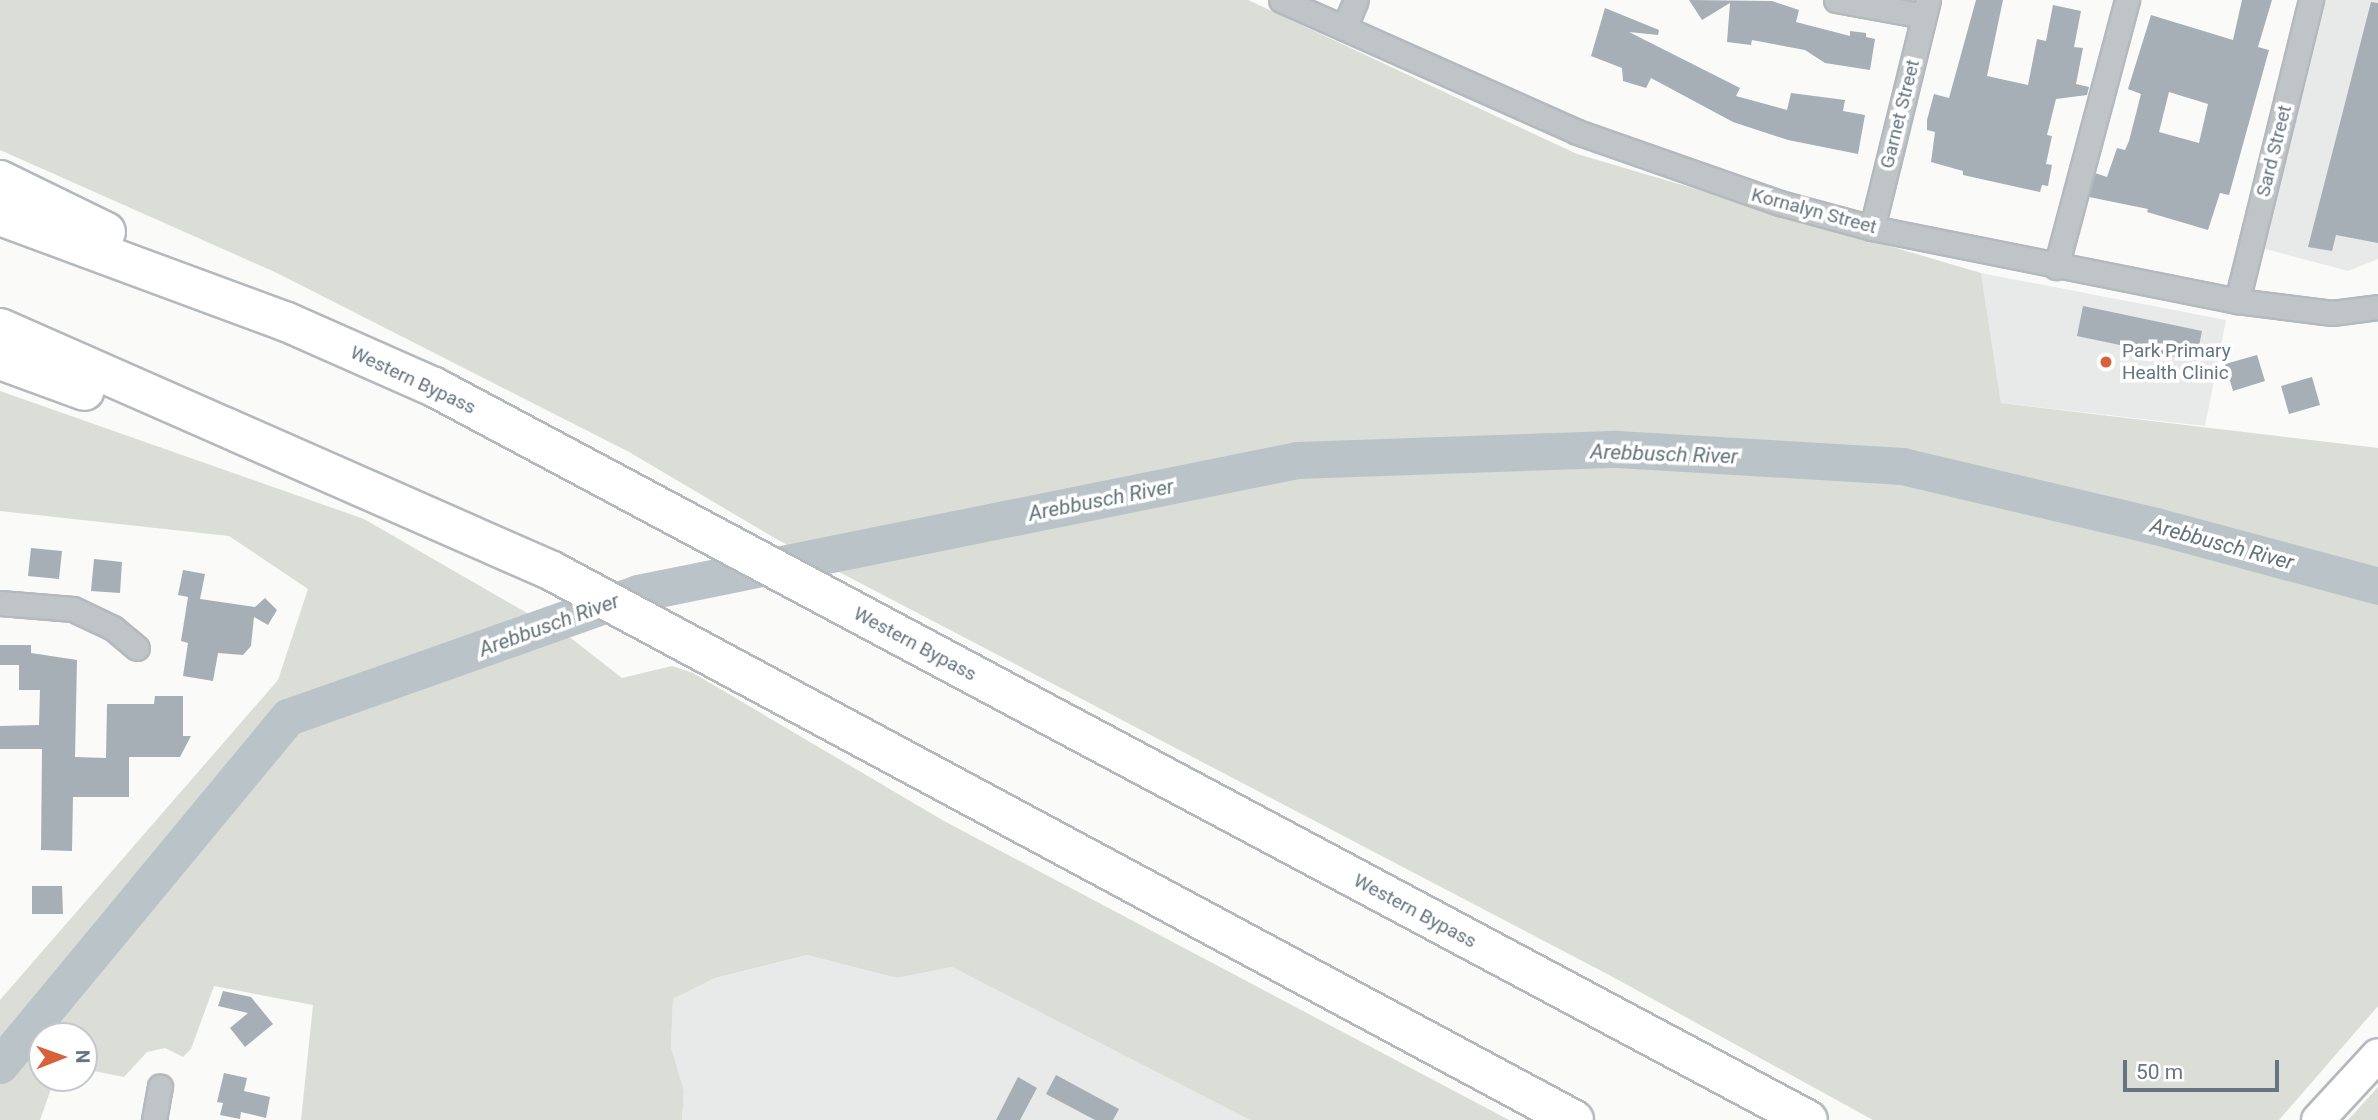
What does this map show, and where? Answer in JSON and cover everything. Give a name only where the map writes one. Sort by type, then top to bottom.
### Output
[{"type":"highway","points":[[0,180],[287,322]]},
{"type":"highway","name":"Western Bypass","points":[[0,216],[287,322],[434,387],[1808,1120]]},
{"type":"highway","points":[[0,328],[552,571],[1574,1120]]},
{"type":"highway","points":[[0,360],[393,502]]},
{"type":"main road","points":[[2318,1120],[2378,1055]]},
{"type":"street","name":"Kornalyn Street","points":[[1281,0],[1577,132],[1696,177],[1872,228],[2056,267],[2307,312],[2378,307]]},
{"type":"street","points":[[1344,28],[1356,0]]},
{"type":"street","points":[[1836,0],[1926,8]]},
{"type":"street","points":[[2056,267],[2127,0]]},
{"type":"street","name":"Sard Street","points":[[2237,301],[2311,0]]},
{"type":"street","name":"Garnet Street","points":[[1872,228],[1926,8]]},
{"type":"street","points":[[0,603],[73,609],[113,628],[137,648]]},
{"type":"street","points":[[154,1120],[160,1087]]},
{"type":"shaded area","points":[[0,0],[1248,0],[1577,154],[1981,273],[2001,403],[2378,448],[2378,1006],[2279,1120],[1873,1120],[1611,976],[778,540],[629,452],[277,273],[0,150]]},
{"type":"shaded area","points":[[2322,0],[2378,0],[2378,259],[2348,271],[2258,247]]},
{"type":"shaded area","name":"Park Primary Health Clinic","points":[[1981,273],[2226,320],[2205,426],[2001,403]]},
{"type":"shaded area","points":[[0,391],[364,519],[572,639],[622,678],[672,666],[693,673],[944,821],[1509,1120],[1250,1120],[952,967],[897,978],[807,955],[715,978],[673,999],[671,1047],[684,1091],[682,1120],[301,1120],[313,1005],[214,986],[191,1049],[183,1057],[165,1048],[147,1052],[124,1077],[98,1072],[98,1022],[28,1022],[28,1092],[50,1092],[40,1120],[0,1120],[0,1000],[278,680],[308,589],[229,536],[0,511]]},
{"type":"shaded area","points":[[807,955],[897,978],[952,967],[1250,1120],[682,1120],[684,1091],[671,1047],[673,999],[715,978]]},
{"type":"shaded area","points":[[2378,1087],[2378,1120],[2348,1120]]},
{"type":"building","points":[[1689,0],[1772,1],[1799,10],[1796,22],[1850,36],[1850,31],[1866,33],[1866,37],[1875,39],[1870,70],[1825,63],[1805,50],[1752,40],[1751,45],[1727,42],[1730,3],[1702,20]]},
{"type":"building","points":[[1976,0],[2003,0],[1987,76],[2028,85],[2037,39],[2046,41],[2053,5],[2081,11],[2074,47],[2083,48],[2076,84],[2089,87],[2087,95],[2056,99],[2047,135],[2052,136],[2046,164],[2052,165],[2048,186],[2042,185],[2040,192],[1963,175],[1963,171],[1931,162],[1935,132],[1927,130],[1927,120],[1934,94],[1949,98]]},
{"type":"building","points":[[2242,0],[2272,0],[2258,47],[2269,50],[2229,195],[2220,193],[2208,230],[2147,212],[2148,209],[2089,197],[2095,173],[2107,177],[2117,148],[2125,150],[2129,141],[2141,94],[2128,89],[2151,15],[2233,40]],"holes":[[[2169,92],[2208,104],[2199,143],[2159,132]]]},
{"type":"building","points":[[2371,2],[2378,3],[2378,243],[2336,235],[2332,251],[2308,247]]},
{"type":"building","points":[[1605,8],[1659,30],[1658,35],[1629,32],[1740,88],[1736,96],[1787,110],[1791,93],[1845,100],[1843,111],[1865,115],[1858,154],[1788,140],[1733,122],[1651,78],[1646,88],[1623,81],[1622,68],[1591,56]]},
{"type":"building","points":[[2083,306],[2202,331],[2196,361],[2077,336]]},
{"type":"building","points":[[2257,355],[2265,381],[2233,391],[2225,364]]},
{"type":"building","points":[[2312,377],[2320,405],[2289,414],[2281,386]]},
{"type":"building","points":[[31,548],[62,551],[59,579],[28,576]]},
{"type":"building","points":[[94,559],[122,562],[120,593],[91,591]]},
{"type":"building","points":[[183,570],[205,574],[200,599],[255,607],[265,598],[277,610],[268,625],[254,617],[251,646],[243,655],[218,653],[213,681],[183,676],[188,643],[181,641],[188,597],[178,595]]},
{"type":"building","points":[[0,645],[31,645],[31,653],[77,660],[75,757],[106,758],[107,704],[154,704],[155,696],[183,696],[183,736],[191,736],[180,757],[129,757],[129,797],[73,797],[72,851],[41,850],[42,749],[0,749],[0,726],[39,725],[40,690],[19,690],[19,665],[0,665]]},
{"type":"building","points":[[32,886],[62,886],[63,914],[32,914]]},
{"type":"building","points":[[223,991],[251,997],[273,1024],[245,1047],[230,1028],[248,1013],[218,1006]]},
{"type":"building","points":[[224,1073],[247,1078],[244,1091],[270,1097],[266,1118],[241,1112],[240,1119],[220,1115],[223,1103],[217,1102]]},
{"type":"building","points":[[1056,1075],[1119,1109],[1113,1120],[1095,1120],[1046,1094]]},
{"type":"building","points":[[1018,1077],[1037,1088],[1020,1120],[996,1120]]},
{"type":"waterway","name":"Arebbusch River","points":[[0,1065],[288,717],[638,593],[1297,460],[1617,449],[1902,466],[2156,526],[2378,586]]},
{"type":"place","name":"Park Primary Health Clinic","points":[[2106,362]]}]
